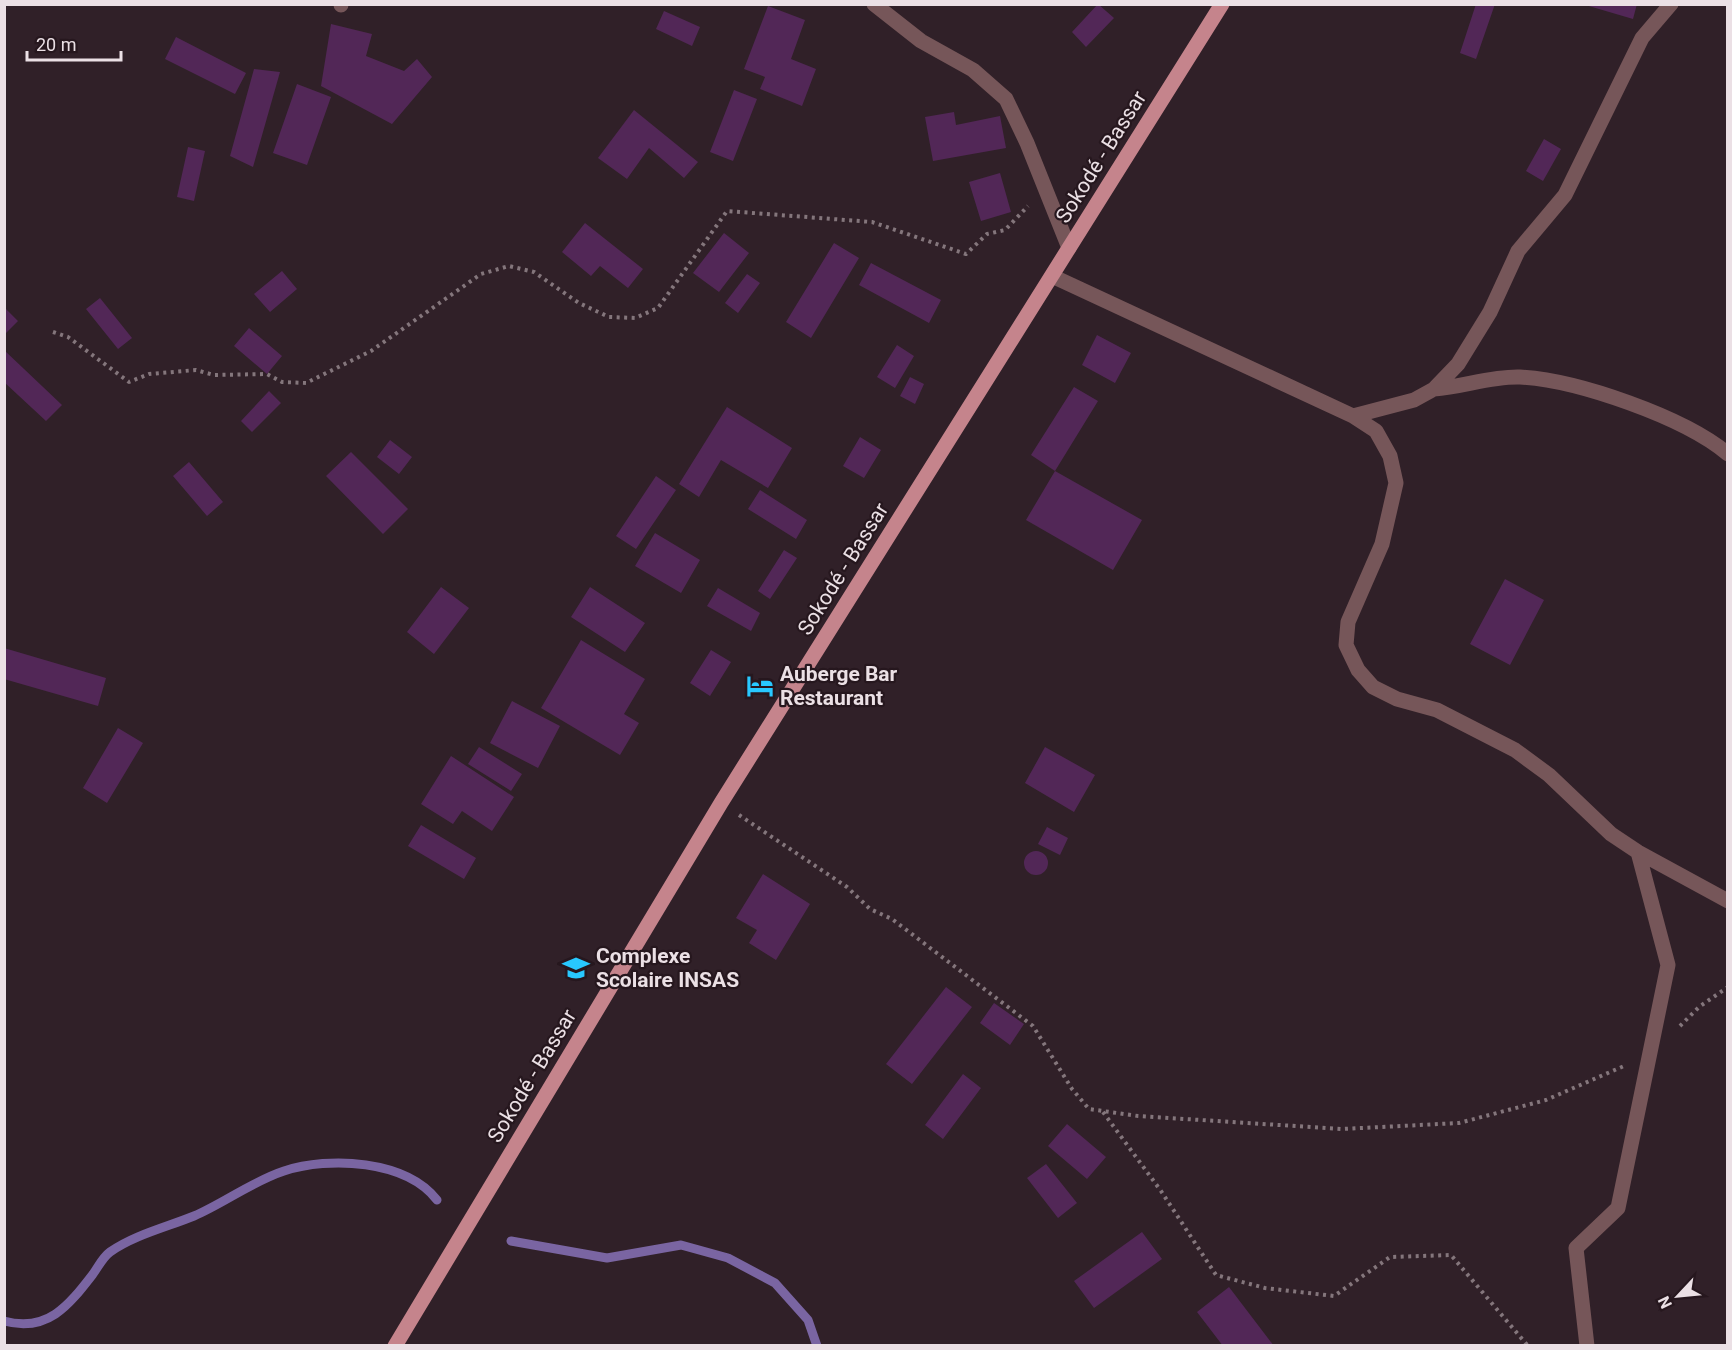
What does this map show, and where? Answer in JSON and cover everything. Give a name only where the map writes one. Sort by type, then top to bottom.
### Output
[{"type":"main road","name":"Sokodé - Bassar","points":[[395,1346],[721,802],[1222,4]]},
{"type":"street","points":[[874,4],[921,41],[973,70],[1006,99],[1028,143],[1069,248]]},
{"type":"street","points":[[1353,416],[1413,399],[1434,389],[1458,364],[1490,312],[1518,251],[1565,195],[1642,38],[1671,4]]},
{"type":"street","points":[[1052,276],[1353,416],[1376,431],[1390,456],[1396,483],[1382,544],[1348,622],[1346,645],[1358,670],[1373,687],[1398,699],[1437,710],[1515,750],[1549,775],[1611,834],[1638,852],[1728,901]]},
{"type":"street","points":[[1434,389],[1458,388],[1487,379],[1519,377],[1593,390],[1700,436],[1728,454]]},
{"type":"street","points":[[1587,1346],[1576,1248],[1618,1208],[1668,965],[1638,852]]},
{"type":"path","points":[[53,332],[68,337],[129,382],[149,374],[196,370],[214,375],[267,374],[282,382],[306,383],[371,351],[481,274],[509,266],[534,272],[579,303],[609,317],[634,318],[658,308],[727,211],[873,222],[966,254],[987,234],[1005,230],[1029,206],[1049,199]]},
{"type":"path","points":[[721,802],[847,887],[870,909],[892,919],[1033,1026],[1072,1089],[1089,1109],[1138,1116],[1342,1130],[1459,1123],[1546,1100],[1650,1055],[1699,1007],[1728,987]]},
{"type":"path","points":[[1102,1111],[1161,1191],[1216,1275],[1265,1288],[1334,1296],[1390,1257],[1451,1255],[1528,1346]]},
{"type":"building","points":[[1098,4],[1114,18],[1086,47],[1072,32]]},
{"type":"building","points":[[1476,4],[1495,4],[1476,59],[1460,53]]},
{"type":"building","points":[[1582,4],[1637,4],[1633,19]]},
{"type":"building","points":[[768,6],[805,20],[791,59],[816,69],[802,106],[760,89],[765,77],[744,69]]},
{"type":"building","points":[[664,11],[700,27],[692,46],[656,29]]},
{"type":"building","points":[[331,24],[372,34],[366,56],[404,71],[417,59],[432,77],[392,124],[321,86]]},
{"type":"building","points":[[176,37],[246,73],[235,94],[165,59]]},
{"type":"building","points":[[254,69],[280,72],[253,167],[230,156]]},
{"type":"building","points":[[297,84],[331,97],[307,165],[273,153]]},
{"type":"building","points":[[734,90],[757,99],[733,161],[710,152]]},
{"type":"building","points":[[634,110],[698,162],[684,178],[649,148],[627,179],[598,158]]},
{"type":"building","points":[[954,112],[956,125],[1000,116],[1006,148],[933,161],[925,117]]},
{"type":"building","points":[[1544,139],[1561,149],[1543,181],[1526,171]]},
{"type":"building","points":[[188,147],[205,151],[194,201],[177,197]]},
{"type":"building","points":[[1000,173],[1011,212],[981,221],[969,182]]},
{"type":"building","points":[[585,223],[643,269],[628,288],[600,266],[591,276],[562,252]]},
{"type":"building","points":[[724,233],[749,253],[719,292],[693,273]]},
{"type":"building","points":[[834,243],[859,258],[811,338],[786,322]]},
{"type":"building","points":[[871,263],[941,300],[929,323],[859,285]]},
{"type":"building","points":[[282,271],[297,289],[270,312],[254,294]]},
{"type":"building","points":[[747,274],[760,283],[738,313],[725,303]]},
{"type":"building","points":[[100,298],[132,338],[118,349],[86,309]]},
{"type":"building","points":[[6,309],[18,321],[4,335],[4,311]]},
{"type":"building","points":[[249,328],[282,356],[267,374],[234,346]]},
{"type":"building","points":[[1097,335],[1131,353],[1115,383],[1082,365]]},
{"type":"building","points":[[897,345],[914,356],[895,388],[877,377]]},
{"type":"building","points":[[4,350],[62,405],[46,421],[4,382]]},
{"type":"building","points":[[910,377],[924,384],[915,404],[900,396]]},
{"type":"building","points":[[1074,387],[1098,401],[1055,471],[1031,455]]},
{"type":"building","points":[[269,391],[281,403],[252,432],[241,421]]},
{"type":"building","points":[[727,407],[792,448],[768,488],[721,460],[699,497],[679,484]]},
{"type":"building","points":[[860,437],[881,450],[864,478],[843,466]]},
{"type":"building","points":[[390,440],[412,457],[399,474],[377,457]]},
{"type":"building","points":[[351,452],[408,509],[383,534],[326,476]]},
{"type":"building","points":[[189,462],[223,502],[207,516],[173,476]]},
{"type":"building","points":[[1055,471],[1142,520],[1113,570],[1026,520]]},
{"type":"building","points":[[656,476],[676,490],[636,549],[616,536]]},
{"type":"building","points":[[760,490],[807,520],[796,539],[748,509]]},
{"type":"building","points":[[655,533],[700,560],[681,593],[635,566]]},
{"type":"building","points":[[784,550],[797,558],[770,599],[758,591]]},
{"type":"building","points":[[1505,579],[1544,600],[1510,665],[1470,644]]},
{"type":"building","points":[[441,587],[469,608],[434,654],[407,632]]},
{"type":"building","points":[[590,587],[645,623],[625,652],[571,617]]},
{"type":"building","points":[[718,588],[760,613],[751,631],[707,606]]},
{"type":"building","points":[[581,640],[645,679],[624,714],[639,723],[620,755],[541,708]]},
{"type":"building","points":[[4,648],[106,678],[98,706],[4,679]]},
{"type":"building","points":[[711,650],[731,662],[710,696],[690,683]]},
{"type":"building","points":[[512,701],[560,726],[538,768],[490,743]]},
{"type":"building","points":[[118,728],[143,743],[107,803],[83,788]]},
{"type":"building","points":[[479,747],[522,774],[511,791],[468,764]]},
{"type":"building","points":[[1045,747],[1095,775],[1074,812],[1025,783]]},
{"type":"building","points":[[451,756],[514,797],[492,831],[462,811],[453,824],[421,804]]},
{"type":"building","points":[[421,825],[476,858],[464,879],[408,846]]},
{"type":"building","points":[[1047,827],[1068,838],[1060,855],[1038,844]]},
{"type":"building","points":[[1036,851],[1041,852],[1047,858],[1047,868],[1041,874],[1036,875],[1031,874],[1025,868],[1024,863],[1025,858],[1031,852]]},
{"type":"building","points":[[763,874],[810,904],[776,960],[749,943],[757,930],[736,918]]},
{"type":"building","points":[[946,987],[972,1007],[912,1084],[886,1064]]},
{"type":"building","points":[[994,1003],[1024,1024],[1010,1045],[980,1023]]},
{"type":"building","points":[[963,1074],[981,1088],[943,1139],[925,1125]]},
{"type":"building","points":[[1067,1124],[1106,1157],[1087,1179],[1048,1146]]},
{"type":"building","points":[[1046,1164],[1077,1203],[1058,1218],[1027,1178]]},
{"type":"building","points":[[1142,1232],[1162,1259],[1094,1308],[1074,1281]]},
{"type":"building","points":[[1229,1287],[1274,1346],[1223,1346],[1197,1312]]},
{"type":"waterway","points":[[4,1321],[19,1324],[45,1320],[66,1306],[105,1257],[119,1246],[194,1216],[261,1180],[284,1171],[323,1164],[366,1165],[406,1176],[437,1200]]},
{"type":"waterway","points":[[511,1241],[607,1258],[681,1245],[728,1258],[775,1283],[808,1320],[817,1346]]},
{"type":"place","name":"Auberge Bar Restaurant","points":[[760,686]]},
{"type":"place","name":"Complexe Scolaire INSAS","points":[[576,968]]}]
